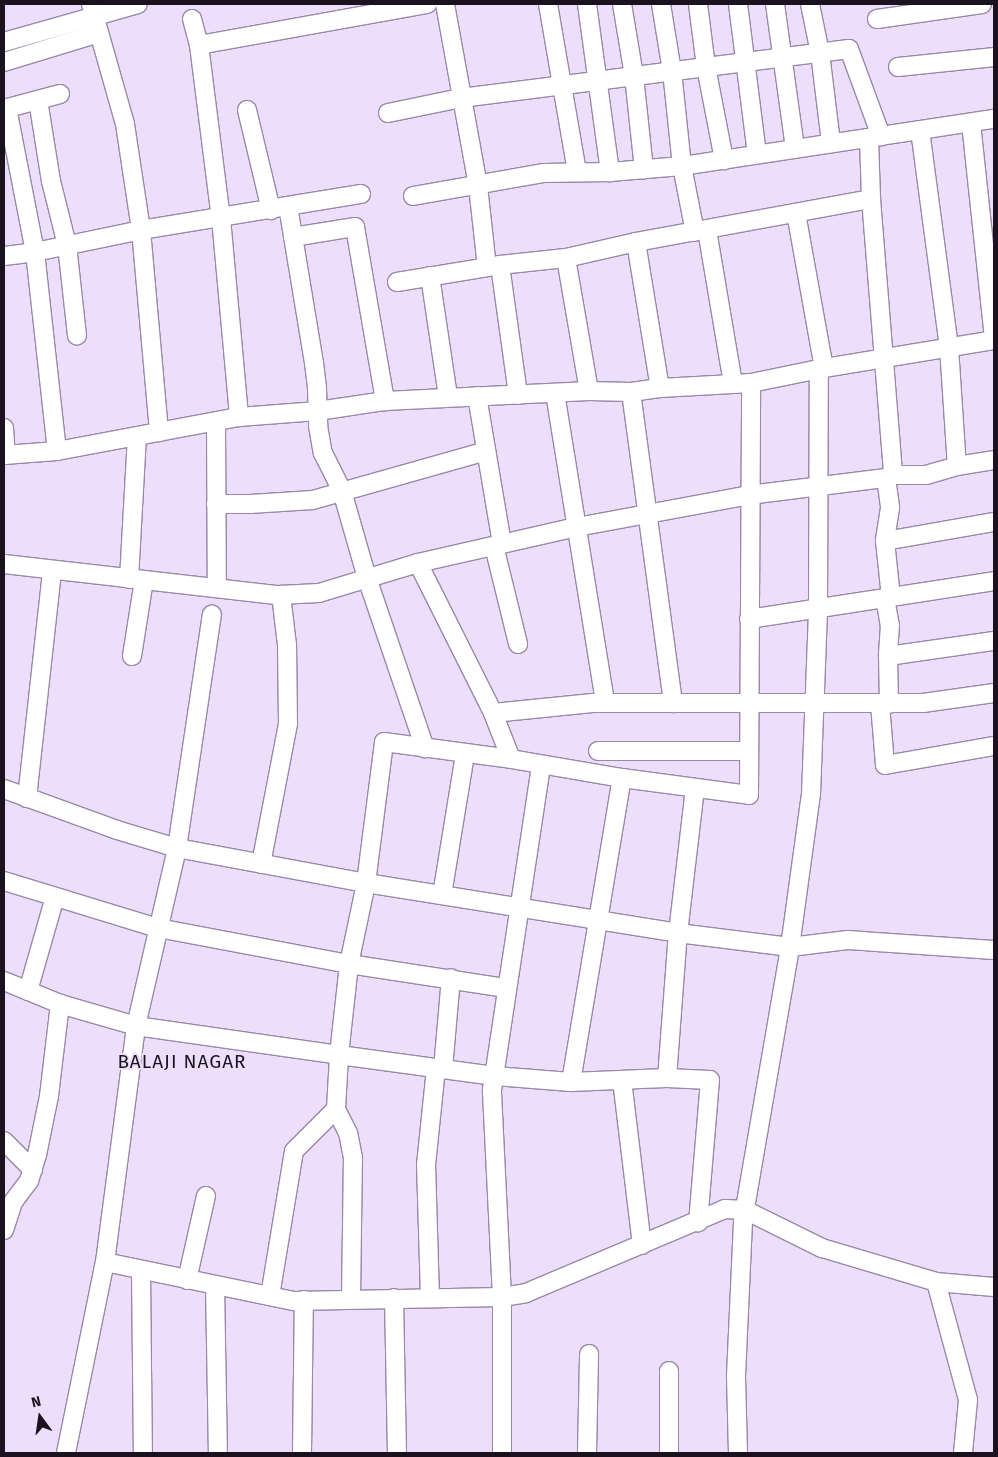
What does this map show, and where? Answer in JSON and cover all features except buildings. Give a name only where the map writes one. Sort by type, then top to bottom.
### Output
[{"type":"street","points":[[4,42],[92,9],[138,4]]},
{"type":"street","points":[[199,45],[427,4]]},
{"type":"street","points":[[445,4],[461,98],[518,395]]},
{"type":"street","points":[[548,4],[577,172]]},
{"type":"street","points":[[587,4],[610,172]]},
{"type":"street","points":[[622,4],[634,76],[644,169]]},
{"type":"street","points":[[351,1299],[353,1158],[348,1133],[336,1109],[349,964],[366,883],[384,742],[511,759],[541,766],[695,789],[749,795],[749,495],[742,383],[682,166],[672,71],[661,4]]},
{"type":"street","points":[[698,4],[706,67],[724,160]]},
{"type":"street","points":[[738,4],[747,62],[757,154]]},
{"type":"street","points":[[775,4],[784,57],[795,149]]},
{"type":"street","points":[[810,4],[820,53],[831,143]]},
{"type":"street","points":[[877,19],[982,4]]},
{"type":"street","points":[[92,9],[125,124],[141,230],[159,432]]},
{"type":"street","points":[[192,19],[199,45],[220,218],[238,417]]},
{"type":"street","points":[[4,62],[99,34]]},
{"type":"street","points":[[388,113],[461,98],[849,49],[875,137],[871,199],[885,358],[890,477],[890,508],[885,541],[890,625],[885,704],[885,765],[994,746]]},
{"type":"street","points":[[898,67],[994,57]]},
{"type":"street","points":[[57,451],[35,252],[6,108],[60,94]]},
{"type":"street","points":[[38,100],[51,181],[67,245],[77,336]]},
{"type":"street","points":[[247,110],[280,208],[293,237],[312,354],[318,426],[323,453],[342,491],[367,578],[425,748]]},
{"type":"street","points":[[413,196],[544,173],[610,172],[682,166],[994,119]]},
{"type":"street","points":[[4,428],[5,455],[57,451],[137,438],[238,417],[318,411],[385,400],[589,391],[631,392],[660,388],[742,383],[994,340],[971,123]]},
{"type":"street","points":[[920,130],[949,347],[957,466]]},
{"type":"street","points":[[4,256],[35,252],[141,230],[361,194]]},
{"type":"street","points":[[397,282],[493,266],[566,258],[636,242],[871,199]]},
{"type":"street","points":[[738,1453],[736,1376],[745,1210],[790,947],[811,794],[818,608],[818,486],[821,368],[796,213]]},
{"type":"street","points":[[293,237],[355,227],[385,400]]},
{"type":"street","points":[[636,242],[660,388]]},
{"type":"street","points":[[566,258],[589,391]]},
{"type":"street","points":[[430,276],[448,396]]},
{"type":"street","points":[[631,392],[673,703]]},
{"type":"street","points":[[555,393],[604,703]]},
{"type":"street","points":[[477,396],[498,545],[518,644]]},
{"type":"street","points":[[216,422],[216,588]]},
{"type":"street","points":[[132,656],[136,579],[137,438]]},
{"type":"street","points":[[216,504],[313,500],[486,451]]},
{"type":"street","points":[[4,564],[281,595],[319,593],[418,563],[577,527],[749,495],[890,477],[926,475],[957,466],[994,460]]},
{"type":"street","points":[[885,541],[994,522]]},
{"type":"street","points":[[418,563],[493,713],[511,759]]},
{"type":"street","points":[[26,798],[52,570]]},
{"type":"street","points":[[749,619],[994,581]]},
{"type":"street","points":[[262,864],[288,724],[287,645],[281,595]]},
{"type":"street","points":[[66,1453],[105,1262],[136,1026],[177,848],[212,615]]},
{"type":"street","points":[[888,656],[994,641]]},
{"type":"street","points":[[493,713],[604,703],[815,702],[923,704],[994,693]]},
{"type":"street","points":[[598,751],[749,752]]},
{"type":"street","points":[[442,895],[465,754]]},
{"type":"street","points":[[502,1453],[502,1298],[491,1109],[506,988],[541,766]]},
{"type":"street","points":[[571,1082],[622,778]]},
{"type":"street","points":[[4,789],[117,830],[177,848],[366,883],[518,908],[790,947],[848,940],[994,950]]},
{"type":"street","points":[[667,1078],[678,932],[695,789]]},
{"type":"street","points":[[4,881],[158,928],[349,964],[506,988]]},
{"type":"street","points":[[28,991],[55,897]]},
{"type":"street","points":[[430,1298],[426,1164],[440,1068],[450,978]]},
{"type":"street","points":[[4,981],[60,1004],[136,1026],[340,1055],[495,1076],[571,1082],[667,1078],[710,1080],[698,1222]]},
{"type":"street","points":[[4,1230],[14,1202],[29,1181],[33,1170],[49,1096],[60,1004]]},
{"type":"street","points":[[622,1080],[642,1245]]},
{"type":"street","points":[[270,1296],[294,1151],[336,1109]]},
{"type":"street","points":[[4,1141],[33,1170]]},
{"type":"street","points":[[187,1280],[206,1196]]},
{"type":"street","points":[[105,1262],[141,1271],[270,1296],[304,1300],[502,1298],[526,1293],[726,1209],[745,1210],[822,1248],[936,1282],[994,1287]]},
{"type":"street","points":[[141,1271],[143,1453]]},
{"type":"street","points":[[936,1282],[968,1400],[963,1453]]},
{"type":"street","points":[[215,1285],[218,1453]]},
{"type":"street","points":[[394,1298],[397,1453]]},
{"type":"street","points":[[302,1453],[304,1300]]},
{"type":"street","points":[[587,1453],[589,1354]]},
{"type":"street","points":[[669,1371],[669,1453]]},
{"type":"district","name":"BALAJI NAGAR","points":[[182,1062]]}]
